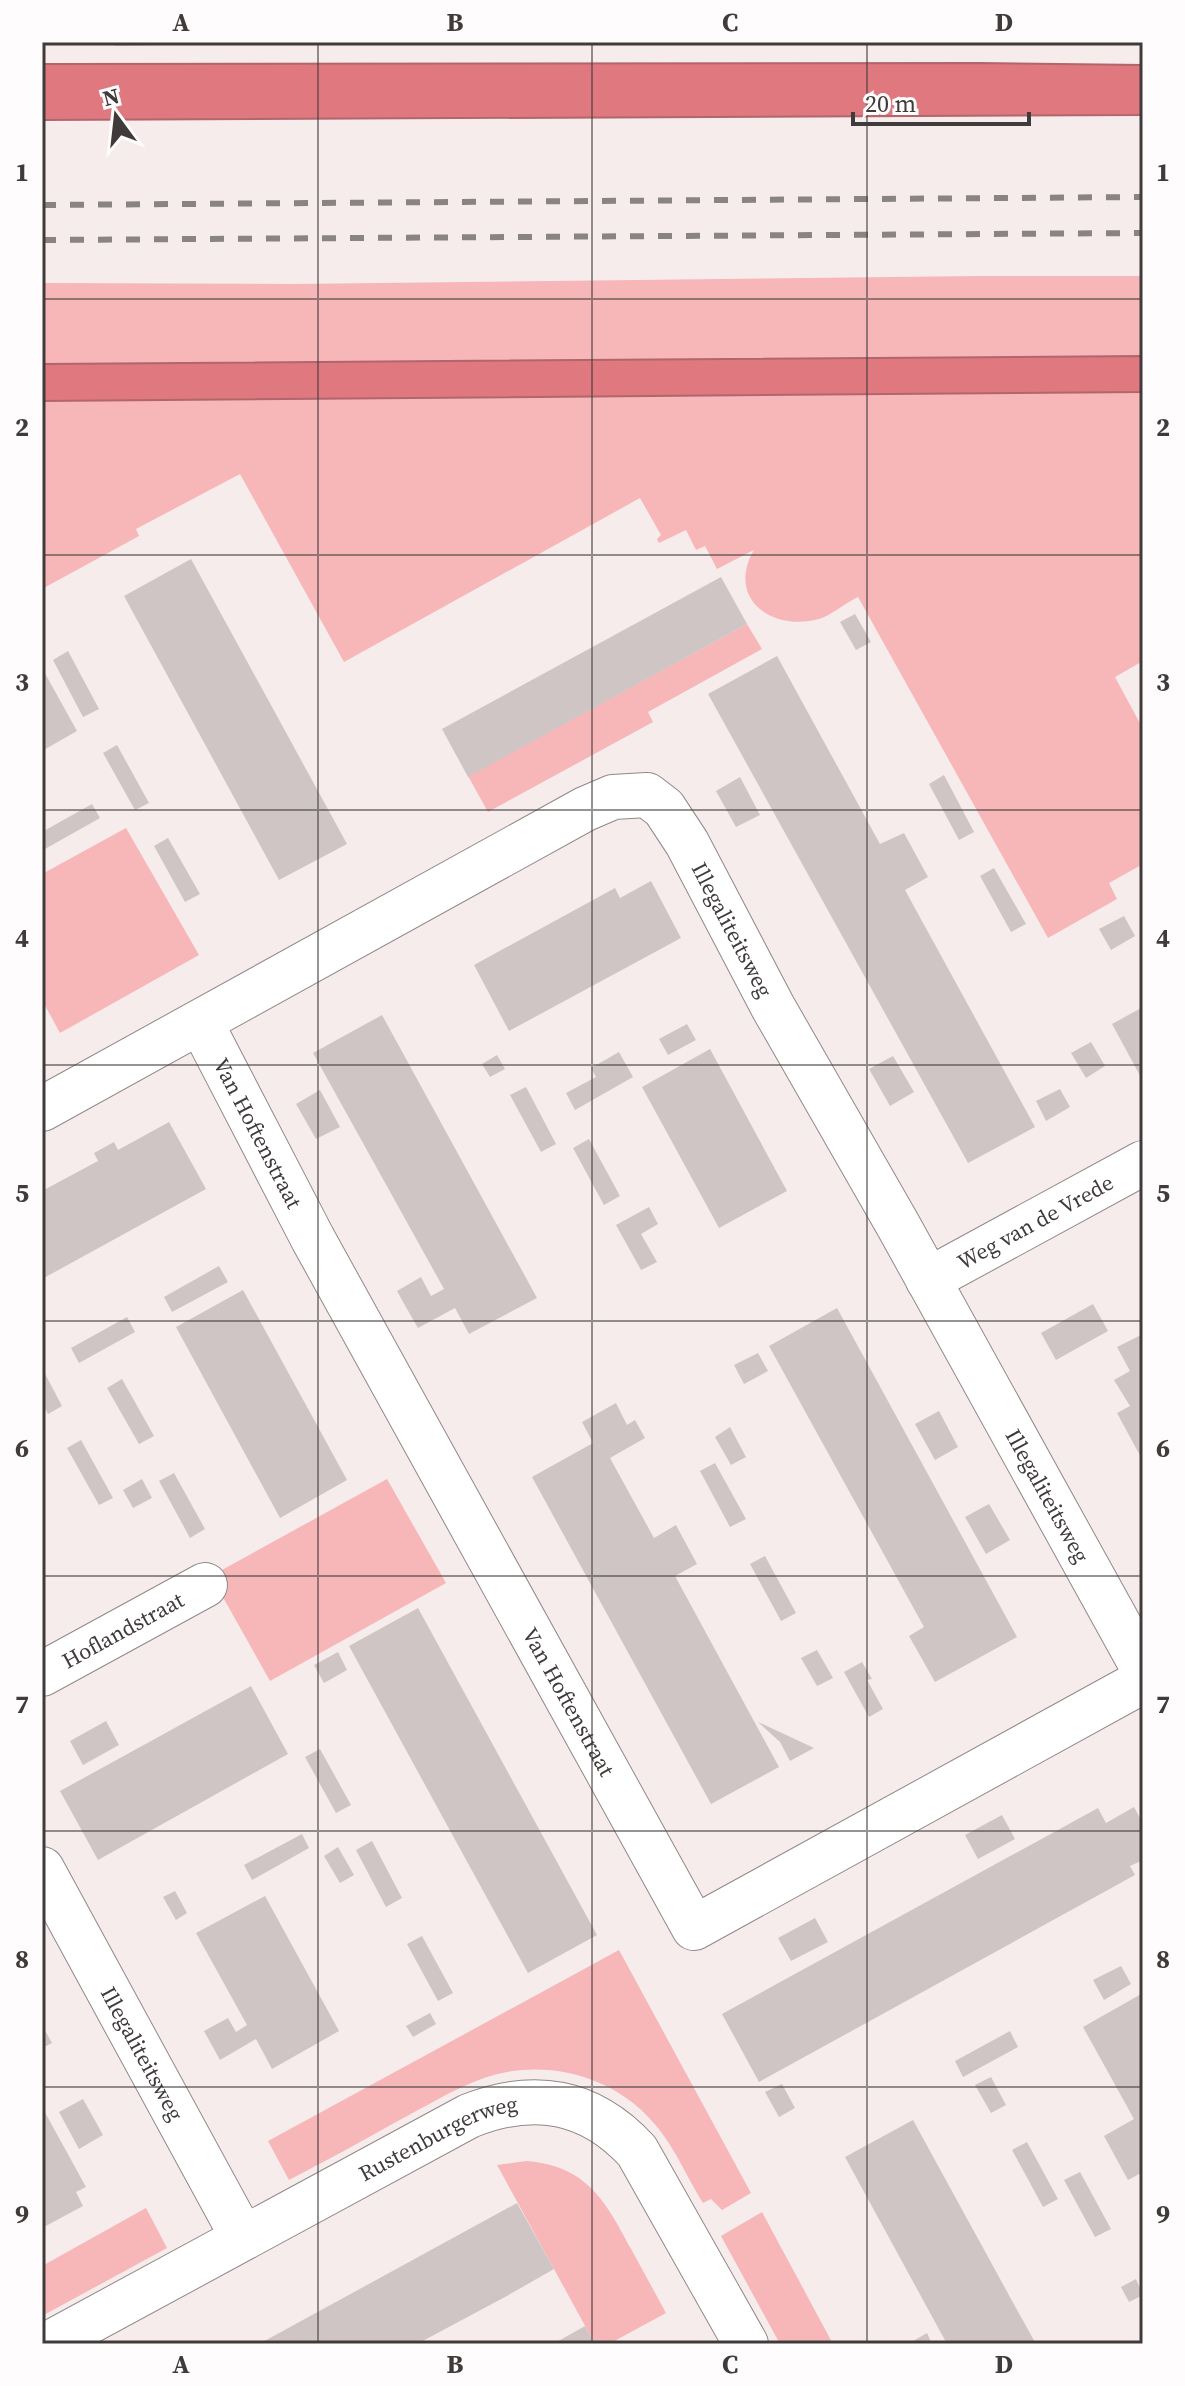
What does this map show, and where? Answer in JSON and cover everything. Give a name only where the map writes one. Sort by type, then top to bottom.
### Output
[{"type":"street","name":"Illegaliteitsweg","points":[[42,1109],[585,809],[613,797],[647,795],[664,808],[687,843],[773,1007],[1143,1668]]},
{"type":"street","name":"Van Hoftenstraat","points":[[201,1023],[313,1239],[694,1928],[1143,1681]]},
{"type":"street","name":"Weg van de Vrede","points":[[928,1280],[1143,1163]]},
{"type":"street","name":"Hoflandstraat","points":[[42,1674],[205,1585]]},
{"type":"street","name":"Illegaliteitsweg","points":[[42,1869],[243,2238]]},
{"type":"street","name":"Rustenburgerweg","points":[[48,2344],[114,2328],[243,2238],[485,2109],[531,2102],[578,2108],[621,2133],[637,2151],[746,2344]]},
{"type":"shaded area","points":[[42,64],[1143,65],[1143,115],[42,120]]},
{"type":"shaded area","points":[[1143,276],[1143,356],[42,364],[42,283],[292,284]]},
{"type":"shaded area","points":[[1143,356],[1143,392],[42,401],[42,364]]},
{"type":"shaded area","points":[[1143,392],[1143,661],[1115,677],[1143,729],[1143,864],[1109,883],[1117,899],[1048,938],[858,597],[819,619],[801,622],[770,616],[750,596],[746,583],[747,567],[754,550],[717,569],[705,546],[696,550],[686,530],[659,543],[657,539],[661,535],[640,498],[344,662],[240,474],[136,529],[139,536],[42,589],[42,401]]},
{"type":"shaded area","points":[[747,624],[762,649],[648,712],[653,722],[488,812],[468,776]]},
{"type":"shaded area","points":[[126,828],[199,955],[60,1033],[42,1000],[42,874]]},
{"type":"shaded area","points":[[387,1479],[446,1583],[270,1681],[211,1576]]},
{"type":"shaded area","points":[[619,1950],[751,2193],[722,2210],[711,2199],[703,2203],[666,2139],[634,2104],[595,2081],[552,2070],[506,2072],[461,2087],[289,2180],[268,2141]]},
{"type":"shaded area","points":[[527,2161],[564,2170],[579,2178],[602,2200],[666,2313],[609,2344],[595,2344],[497,2165]]},
{"type":"shaded area","points":[[146,2208],[167,2248],[42,2316],[42,2266]]},
{"type":"shaded area","points":[[762,2212],[833,2344],[780,2344],[721,2236]]},
{"type":"building","points":[[114,42],[161,42],[161,45],[115,46]]},
{"type":"building","points":[[191,559],[347,844],[279,880],[124,596]]},
{"type":"building","points":[[721,577],[747,624],[468,777],[442,729]]},
{"type":"building","points":[[855,614],[871,642],[856,650],[840,622]]},
{"type":"building","points":[[68,651],[99,709],[83,717],[53,660]]},
{"type":"building","points":[[777,656],[880,844],[904,833],[928,877],[905,890],[1035,1127],[968,1163],[708,694]]},
{"type":"building","points":[[42,668],[77,731],[42,751]]},
{"type":"building","points":[[117,745],[149,803],[135,810],[103,753]]},
{"type":"building","points":[[944,775],[974,832],[959,840],[929,784]]},
{"type":"building","points":[[740,777],[760,815],[736,827],[716,791]]},
{"type":"building","points":[[92,804],[100,818],[45,849],[42,832]]},
{"type":"building","points":[[168,838],[200,894],[185,902],[154,846]]},
{"type":"building","points":[[994,868],[1026,924],[1011,932],[980,876]]},
{"type":"building","points":[[651,881],[681,938],[509,1031],[474,965],[615,888],[620,898]]},
{"type":"building","points":[[1124,916],[1135,936],[1111,950],[1099,929]]},
{"type":"building","points":[[1143,1007],[1143,1081],[1112,1024]]},
{"type":"building","points":[[382,1015],[537,1298],[469,1334],[455,1308],[418,1328],[397,1291],[421,1277],[431,1296],[444,1289],[313,1053]]},
{"type":"building","points":[[687,1024],[696,1040],[668,1055],[659,1039]]},
{"type":"building","points":[[1091,1042],[1105,1066],[1086,1078],[1071,1053]]},
{"type":"building","points":[[710,1049],[787,1191],[719,1228],[642,1087]]},
{"type":"building","points":[[619,1052],[633,1077],[575,1110],[566,1093],[596,1077],[591,1068]]},
{"type":"building","points":[[497,1055],[505,1069],[490,1077],[482,1064]]},
{"type":"building","points":[[893,1056],[914,1092],[890,1106],[869,1069]]},
{"type":"building","points":[[526,1087],[556,1144],[541,1152],[510,1095]]},
{"type":"building","points":[[1060,1089],[1070,1107],[1046,1121],[1036,1101]]},
{"type":"building","points":[[320,1090],[340,1127],[316,1139],[296,1104]]},
{"type":"building","points":[[169,1122],[206,1189],[42,1279],[42,1191],[98,1161],[94,1153],[114,1142],[118,1150]]},
{"type":"building","points":[[589,1139],[620,1196],[604,1205],[573,1148]]},
{"type":"building","points":[[649,1207],[658,1224],[641,1234],[657,1262],[641,1270],[616,1225]]},
{"type":"building","points":[[219,1266],[228,1282],[172,1312],[164,1297]]},
{"type":"building","points":[[243,1290],[347,1480],[280,1518],[176,1327]]},
{"type":"building","points":[[1093,1304],[1108,1331],[1056,1360],[1041,1333]]},
{"type":"building","points":[[837,1308],[1017,1637],[935,1682],[909,1636],[924,1627],[769,1346]]},
{"type":"building","points":[[127,1317],[135,1332],[79,1363],[71,1348]]},
{"type":"building","points":[[1143,1334],[1143,1461],[1117,1413],[1130,1406],[1114,1380],[1130,1371],[1117,1347]]},
{"type":"building","points":[[758,1353],[768,1371],[744,1384],[734,1365]]},
{"type":"building","points":[[42,1368],[62,1406],[48,1414],[42,1403]]},
{"type":"building","points":[[122,1379],[154,1436],[139,1444],[107,1388]]},
{"type":"building","points":[[616,1403],[627,1425],[635,1420],[645,1438],[610,1458],[654,1538],[676,1525],[697,1564],[675,1576],[779,1767],[711,1804],[532,1477],[593,1443],[582,1422]]},
{"type":"building","points":[[939,1411],[958,1447],[935,1460],[915,1424]]},
{"type":"building","points":[[730,1427],[746,1457],[731,1465],[715,1437]]},
{"type":"building","points":[[81,1440],[113,1498],[99,1505],[67,1448]]},
{"type":"building","points":[[715,1463],[746,1519],[730,1527],[700,1471]]},
{"type":"building","points":[[174,1473],[205,1529],[190,1538],[159,1481]]},
{"type":"building","points":[[142,1479],[152,1498],[133,1508],[123,1490]]},
{"type":"building","points":[[989,1504],[1010,1540],[986,1554],[965,1517]]},
{"type":"building","points":[[765,1556],[796,1613],[781,1621],[750,1564]]},
{"type":"building","points":[[418,1608],[597,1935],[528,1973],[349,1646]]},
{"type":"building","points":[[817,1650],[833,1678],[817,1686],[801,1658]]},
{"type":"building","points":[[338,1652],[347,1670],[324,1683],[314,1665]]},
{"type":"building","points":[[862,1662],[872,1679],[867,1680],[883,1709],[869,1717],[844,1672]]},
{"type":"building","points":[[251,1686],[288,1754],[98,1860],[60,1791]]},
{"type":"building","points":[[106,1721],[119,1745],[83,1765],[70,1741]]},
{"type":"building","points":[[758,1722],[814,1748],[790,1761],[780,1742]]},
{"type":"building","points":[[320,1749],[351,1805],[336,1813],[305,1757]]},
{"type":"building","points":[[1134,1807],[1143,1824],[1143,1860],[1130,1866],[1135,1875],[759,2082],[722,2014],[1098,1808],[1106,1823]]},
{"type":"building","points":[[1002,1815],[1015,1839],[978,1859],[965,1835]]},
{"type":"building","points":[[302,1834],[309,1848],[252,1880],[244,1865]]},
{"type":"building","points":[[372,1841],[402,1898],[386,1907],[356,1850]]},
{"type":"building","points":[[338,1847],[354,1875],[340,1883],[324,1856]]},
{"type":"building","points":[[175,1891],[187,1913],[176,1920],[163,1897]]},
{"type":"building","points":[[265,1896],[339,2031],[272,2069],[256,2039],[220,2060],[204,2031],[228,2018],[236,2032],[247,2025],[196,1933]]},
{"type":"building","points":[[815,1918],[828,1942],[791,1961],[778,1938]]},
{"type":"building","points":[[422,1936],[453,1993],[438,2001],[407,1944]]},
{"type":"building","points":[[1121,1966],[1131,1984],[1104,2000],[1093,1980]]},
{"type":"building","points":[[1143,1993],[1143,2172],[1128,2180],[1104,2136],[1134,2119],[1083,2027]]},
{"type":"building","points":[[430,2013],[436,2024],[413,2037],[406,2026]]},
{"type":"building","points":[[42,2025],[52,2043],[42,2048]]},
{"type":"building","points":[[1010,2031],[1018,2047],[963,2077],[955,2061]]},
{"type":"building","points":[[991,2077],[1006,2105],[991,2113],[975,2085]]},
{"type":"building","points":[[782,2084],[795,2108],[779,2117],[765,2092]]},
{"type":"building","points":[[83,2099],[103,2135],[79,2149],[59,2112]]},
{"type":"building","points":[[42,2107],[86,2187],[76,2192],[83,2206],[42,2228]]},
{"type":"building","points":[[913,2120],[1036,2344],[947,2344],[845,2157]]},
{"type":"building","points":[[1027,2142],[1058,2199],[1043,2207],[1012,2150]]},
{"type":"building","points":[[1080,2172],[1111,2229],[1095,2237],[1064,2180]]},
{"type":"building","points":[[517,2203],[554,2269],[505,2297],[417,2344],[259,2344]]},
{"type":"building","points":[[1136,2279],[1143,2295],[1129,2302],[1121,2287]]},
{"type":"building","points":[[585,2326],[595,2344],[553,2344]]},
{"type":"building","points":[[927,2333],[932,2344],[908,2344]]},
{"type":"railway","points":[[42,205],[1143,197]]},
{"type":"railway","points":[[42,240],[1143,233]]}]
